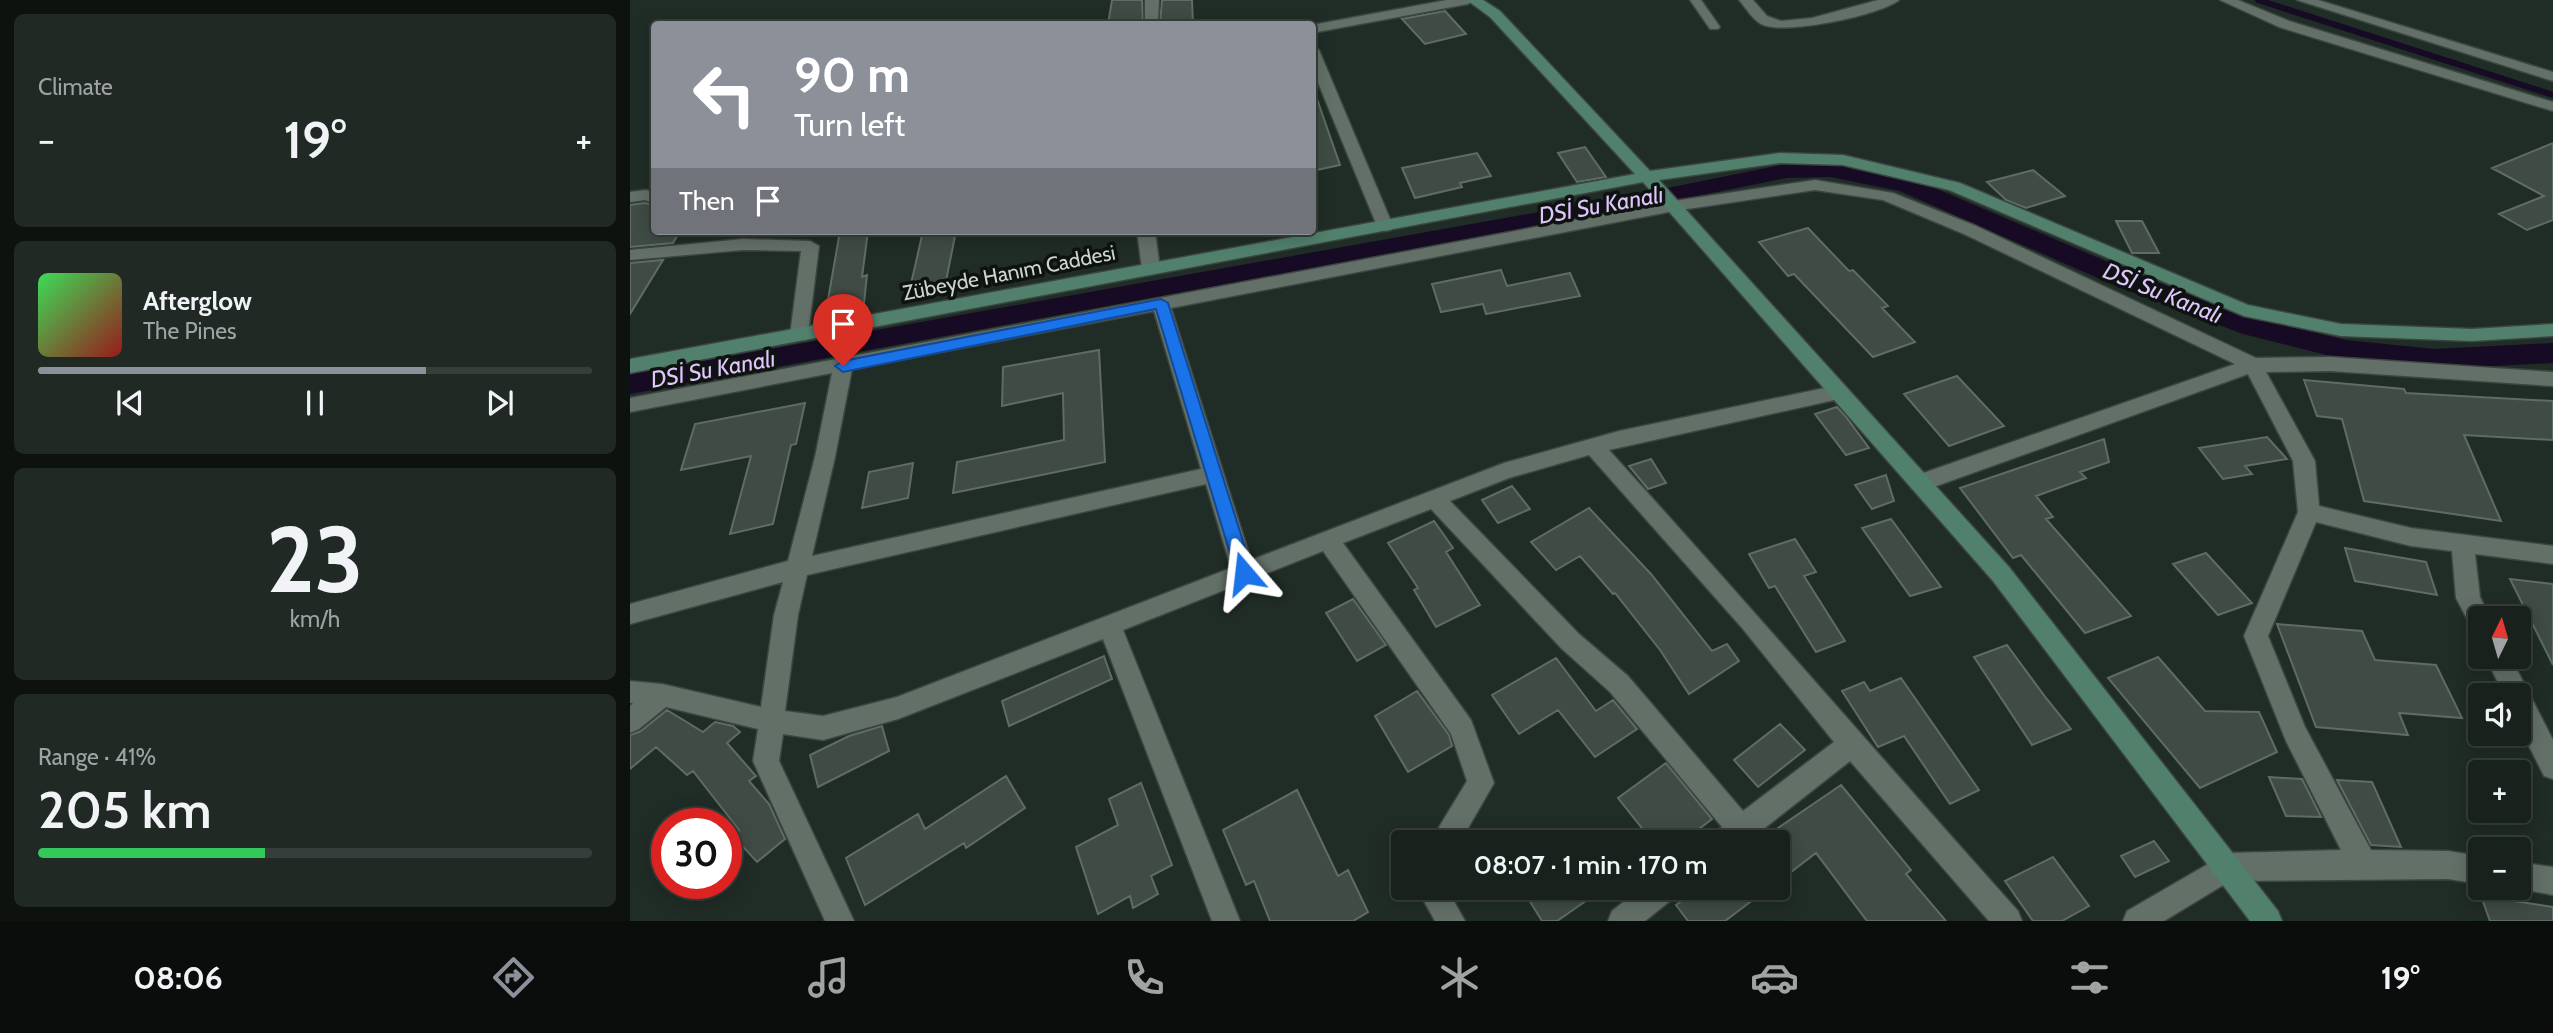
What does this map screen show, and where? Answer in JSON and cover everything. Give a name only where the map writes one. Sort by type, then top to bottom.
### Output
[{"type":"street","points":[[1152,0],[1152,21]]},
{"type":"street","points":[[1316,28],[1468,0]]},
{"type":"street","points":[[1474,0],[1495,14],[1674,206],[2001,574],[2268,921]]},
{"type":"street","points":[[1746,0],[1766,22],[1787,26],[1892,0]]},
{"type":"street","points":[[2227,0],[2284,24],[2553,107]]},
{"type":"street","points":[[2304,0],[2553,77]]},
{"type":"street","points":[[1316,60],[1385,226]]},
{"type":"street","name":"Zübeyde Hanım Caddesi","points":[[630,366],[1645,177],[1780,158],[1843,160],[1954,186],[2244,310],[2341,330],[2472,335],[2553,330]]},
{"type":"street","points":[[630,405],[1674,206],[1815,184],[1887,196],[1982,236],[2253,365],[2304,461],[2309,512],[2256,636],[2295,733],[2363,864]]},
{"type":"street","points":[[630,197],[651,198]]},
{"type":"street","points":[[1147,235],[1151,269]]},
{"type":"street","points":[[630,255],[812,239],[799,335]]},
{"type":"street","points":[[1161,303],[1244,573]]},
{"type":"street","points":[[1920,483],[2253,365],[2330,364],[2553,379]]},
{"type":"street","points":[[840,921],[766,761],[786,615],[825,457],[843,366]]},
{"type":"street","points":[[630,692],[662,695],[771,721],[823,728],[898,708],[1504,471],[1593,446],[1839,392]]},
{"type":"street","points":[[1593,446],[1751,622],[1852,744],[2008,921]]},
{"type":"street","points":[[630,614],[798,568],[1213,474]]},
{"type":"street","points":[[1434,498],[1570,641],[1619,684],[1729,830]]},
{"type":"street","points":[[2309,512],[2411,537],[2553,555]]},
{"type":"street","points":[[1328,540],[1462,727],[1480,783],[1451,830]]},
{"type":"street","points":[[2463,544],[2468,598],[2472,606]]},
{"type":"street","points":[[1110,627],[1226,921]]},
{"type":"street","points":[[630,721],[662,695]]},
{"type":"street","points":[[2531,724],[2553,767]]},
{"type":"street","points":[[1740,830],[1852,744]]},
{"type":"street","points":[[2137,921],[2227,867],[2363,864],[2448,865],[2468,868]]},
{"type":"street","points":[[2531,878],[2553,881]]},
{"type":"street","points":[[1438,900],[1451,921]]},
{"type":"street","points":[[1622,921],[1649,900]]},
{"type":"lane","points":[[1695,0],[1714,27]]},
{"type":"building","points":[[1112,0],[1142,0],[1143,21],[1108,21]]},
{"type":"building","points":[[1162,0],[1192,0],[1193,21],[1160,21]]},
{"type":"building","points":[[1445,11],[1466,34],[1425,44],[1402,19]]},
{"type":"building","points":[[1316,96],[1340,165],[1316,170]]},
{"type":"building","points":[[2553,143],[2553,220],[2527,230],[2499,214],[2544,196],[2492,168]]},
{"type":"building","points":[[1585,147],[1606,177],[1577,182],[1558,153]]},
{"type":"building","points":[[1477,153],[1491,176],[1460,183],[1462,187],[1415,198],[1402,168]]},
{"type":"building","points":[[2033,170],[2065,196],[2026,208],[2006,200],[1987,182]]},
{"type":"building","points":[[651,204],[651,235],[678,235],[673,243],[630,247],[630,205]]},
{"type":"building","points":[[2116,221],[2142,221],[2159,253],[2132,253]]},
{"type":"building","points":[[1808,228],[1849,271],[1853,270],[1888,306],[1882,308],[1915,342],[1873,357],[1794,274],[1788,276],[1759,242]]},
{"type":"building","points":[[839,235],[867,235],[862,277],[867,275],[864,303],[826,311]]},
{"type":"building","points":[[922,235],[955,235],[944,291],[908,297]]},
{"type":"building","points":[[663,260],[630,314],[630,263]]},
{"type":"building","points":[[1501,270],[1507,286],[1570,273],[1580,296],[1486,314],[1483,304],[1441,312],[1432,284]]},
{"type":"building","points":[[1099,350],[1105,462],[953,493],[957,462],[1064,440],[1063,393],[1002,406],[1003,367]]},
{"type":"building","points":[[1957,376],[2004,426],[1949,446],[1904,394]]},
{"type":"building","points":[[2304,380],[2404,389],[2406,393],[2553,401],[2553,440],[2464,435],[2501,521],[2364,501],[2342,419],[2317,416]]},
{"type":"building","points":[[805,403],[796,444],[791,445],[773,524],[730,534],[751,456],[681,470],[695,424]]},
{"type":"building","points":[[1837,407],[1869,448],[1846,455],[1815,414]]},
{"type":"building","points":[[2267,437],[2287,459],[2245,466],[2252,474],[2223,479],[2199,448]]},
{"type":"building","points":[[2104,439],[2109,462],[2080,472],[2086,478],[2036,496],[2053,517],[2046,519],[2131,616],[2085,633],[2021,555],[2013,558],[1960,488]]},
{"type":"building","points":[[1651,459],[1666,483],[1648,489],[1629,466]]},
{"type":"building","points":[[913,463],[908,498],[862,508],[869,472]]},
{"type":"building","points":[[1886,475],[1894,501],[1872,509],[1855,485]]},
{"type":"building","points":[[1512,486],[1530,509],[1498,523],[1482,500]]},
{"type":"building","points":[[1589,508],[1651,574],[1712,651],[1727,644],[1739,661],[1689,694],[1660,650],[1615,593],[1613,594],[1580,556],[1556,570],[1531,542]]},
{"type":"building","points":[[1891,519],[1941,587],[1910,596],[1862,528]]},
{"type":"building","points":[[1434,521],[1453,548],[1446,552],[1480,605],[1436,627],[1414,590],[1418,588],[1388,543]]},
{"type":"building","points":[[1795,539],[1816,572],[1804,576],[1845,641],[1816,652],[1775,586],[1769,588],[1749,554]]},
{"type":"building","points":[[2345,548],[2426,562],[2437,595],[2355,581]]},
{"type":"building","points":[[2206,553],[2252,603],[2218,615],[2173,564]]},
{"type":"building","points":[[2510,579],[2553,584],[2553,665],[2531,621],[2531,606],[2524,606]]},
{"type":"building","points":[[1353,599],[1386,645],[1357,661],[1326,613]]},
{"type":"building","points":[[2277,624],[2362,631],[2375,660],[2436,665],[2462,718],[2399,713],[2408,735],[2316,727]]},
{"type":"building","points":[[2007,645],[2071,729],[2032,745],[1974,657]]},
{"type":"building","points":[[1104,656],[1112,679],[1009,726],[1002,701]]},
{"type":"building","points":[[2158,657],[2205,711],[2259,712],[2277,752],[2200,788],[2108,678]]},
{"type":"building","points":[[1556,658],[1596,711],[1613,700],[1637,729],[1595,757],[1558,710],[1519,734],[1492,695]]},
{"type":"building","points":[[1901,678],[1979,790],[1950,804],[1904,736],[1878,747],[1842,691],[1864,682],[1870,691]]},
{"type":"building","points":[[1417,691],[1449,735],[1452,746],[1408,772],[1375,716]]},
{"type":"building","points":[[667,710],[703,732],[715,722],[733,726],[740,732],[727,743],[756,776],[749,781],[769,804],[785,839],[757,862],[742,846],[742,808],[722,808],[693,771],[687,775],[656,747],[630,769],[630,735],[641,731]]},
{"type":"building","points":[[1780,724],[1805,750],[1758,787],[1734,760]]},
{"type":"building","points":[[882,726],[889,751],[818,787],[810,755],[849,736]]},
{"type":"building","points":[[1666,763],[1712,819],[1698,830],[1643,830],[1618,798]]},
{"type":"building","points":[[1006,776],[1025,808],[966,848],[964,843],[865,905],[846,858],[918,814],[925,829]]},
{"type":"building","points":[[2269,777],[2302,779],[2321,817],[2286,816]]},
{"type":"building","points":[[2337,780],[2372,782],[2401,847],[2371,845]]},
{"type":"building","points":[[1141,783],[1172,865],[1151,876],[1158,894],[1133,908],[1130,896],[1098,914],[1076,847],[1118,825],[1109,799]]},
{"type":"building","points":[[1841,785],[1911,870],[1906,874],[1946,921],[1867,921],[1816,853],[1790,873],[1790,830],[1778,828]]},
{"type":"building","points":[[1297,790],[1338,876],[1348,870],[1368,912],[1353,921],[1270,921],[1254,881],[1246,885],[1223,830]]},
{"type":"building","points":[[2154,841],[2169,861],[2135,877],[2121,856]]},
{"type":"building","points":[[2053,857],[2089,906],[2062,921],[2033,921],[2005,881]]},
{"type":"building","points":[[1529,900],[1587,900],[1557,921],[1542,921]]},
{"type":"building","points":[[1683,900],[1753,900],[1725,921],[1688,921],[1676,905]]},
{"type":"building","points":[[2482,900],[2507,900],[2553,907],[2553,921],[2490,921]]},
{"type":"waterway","points":[[2258,0],[2553,95]]},
{"type":"waterway","name":"DSİ Su Kanalı","points":[[630,384],[1623,204],[1786,171],[1830,170],[1907,185],[2126,280],[2243,325],[2346,350],[2434,359],[2553,353]]},
{"type":"route","points":[[843,366],[1161,303],[1244,573]]}]
